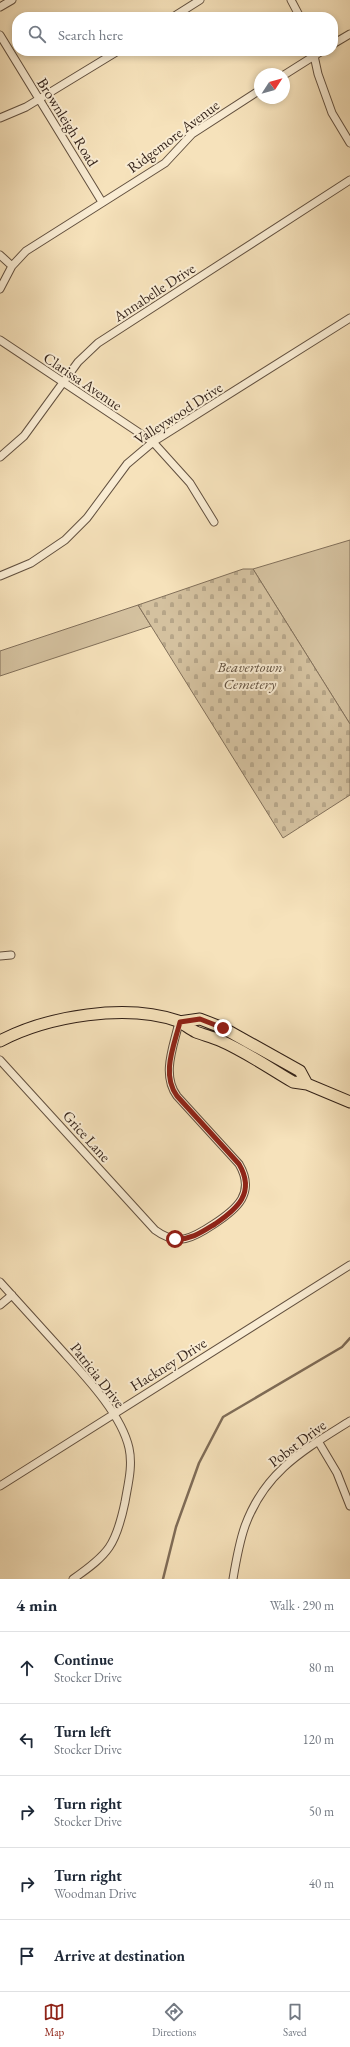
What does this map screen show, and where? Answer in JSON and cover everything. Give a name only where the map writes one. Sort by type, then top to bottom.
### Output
[{"type":"main road","points":[[0,1041],[47,1023],[95,1015],[135,1014],[180,1022],[200,1019],[223,1028],[300,1071],[307,1084],[350,1102]]},
{"type":"street","points":[[0,7],[12,0]]},
{"type":"street","points":[[181,12],[200,0]]},
{"type":"street","points":[[291,0],[297,12]]},
{"type":"street","points":[[338,41],[350,34]]},
{"type":"street","name":"Brownleigh Road","points":[[0,35],[12,56]]},
{"type":"street","name":"Brownleigh Road","points":[[12,56],[102,202]]},
{"type":"street","points":[[0,118],[26,107],[110,56]]},
{"type":"street","points":[[290,71],[310,56]]},
{"type":"street","points":[[315,56],[324,94],[332,113],[350,143]]},
{"type":"street","name":"Ridgemore Avenue","points":[[0,289],[12,266],[26,251],[165,162],[192,134],[254,94]]},
{"type":"street","name":"Annabelle Drive","points":[[0,457],[24,436],[82,357],[98,343],[350,180]]},
{"type":"street","points":[[0,255],[12,266]]},
{"type":"street","name":"Valleywood Drive","points":[[0,576],[31,563],[65,540],[87,518],[127,464],[153,442],[350,318]]},
{"type":"street","name":"Clarissa Avenue","points":[[0,340],[153,442],[190,483],[214,522]]},
{"type":"street","points":[[0,956],[11,955]]},
{"type":"street","name":"Grice Lane","points":[[0,1060],[155,1230],[168,1238],[190,1238],[235,1210],[243,1197],[245,1178],[239,1164],[177,1096],[170,1084],[169,1070],[180,1022]]},
{"type":"street","name":"Hackney Drive","points":[[0,1486],[350,1265]]},
{"type":"street","name":"Patricia Drive","points":[[0,1282],[88,1379],[113,1414],[126,1438],[131,1459],[130,1477],[119,1528],[106,1552],[91,1567],[73,1579]]},
{"type":"street","points":[[0,1305],[12,1295]]},
{"type":"street","name":"Pobst Drive","points":[[233,1579],[244,1527],[262,1491],[285,1465],[318,1441],[350,1421]]},
{"type":"street","points":[[318,1441],[337,1473],[350,1506]]},
{"type":"green space","points":[[350,540],[350,724],[253,569]]},
{"type":"green space","name":"Beavertown Cemetery","points":[[243,569],[253,569],[350,724],[350,795],[283,838],[138,605]]},
{"type":"green space","points":[[138,605],[151,626],[0,676],[0,651]]},
{"type":"waterway","points":[[163,1579],[176,1527],[199,1463],[223,1417],[342,1347],[350,1338]]},
{"type":"route","points":[[175,1239],[183,1240],[197,1235],[232,1213],[240,1204],[243,1197],[245,1187],[243,1170],[177,1096],[170,1084],[169,1077],[169,1070],[180,1022],[200,1019],[223,1028]]}]
